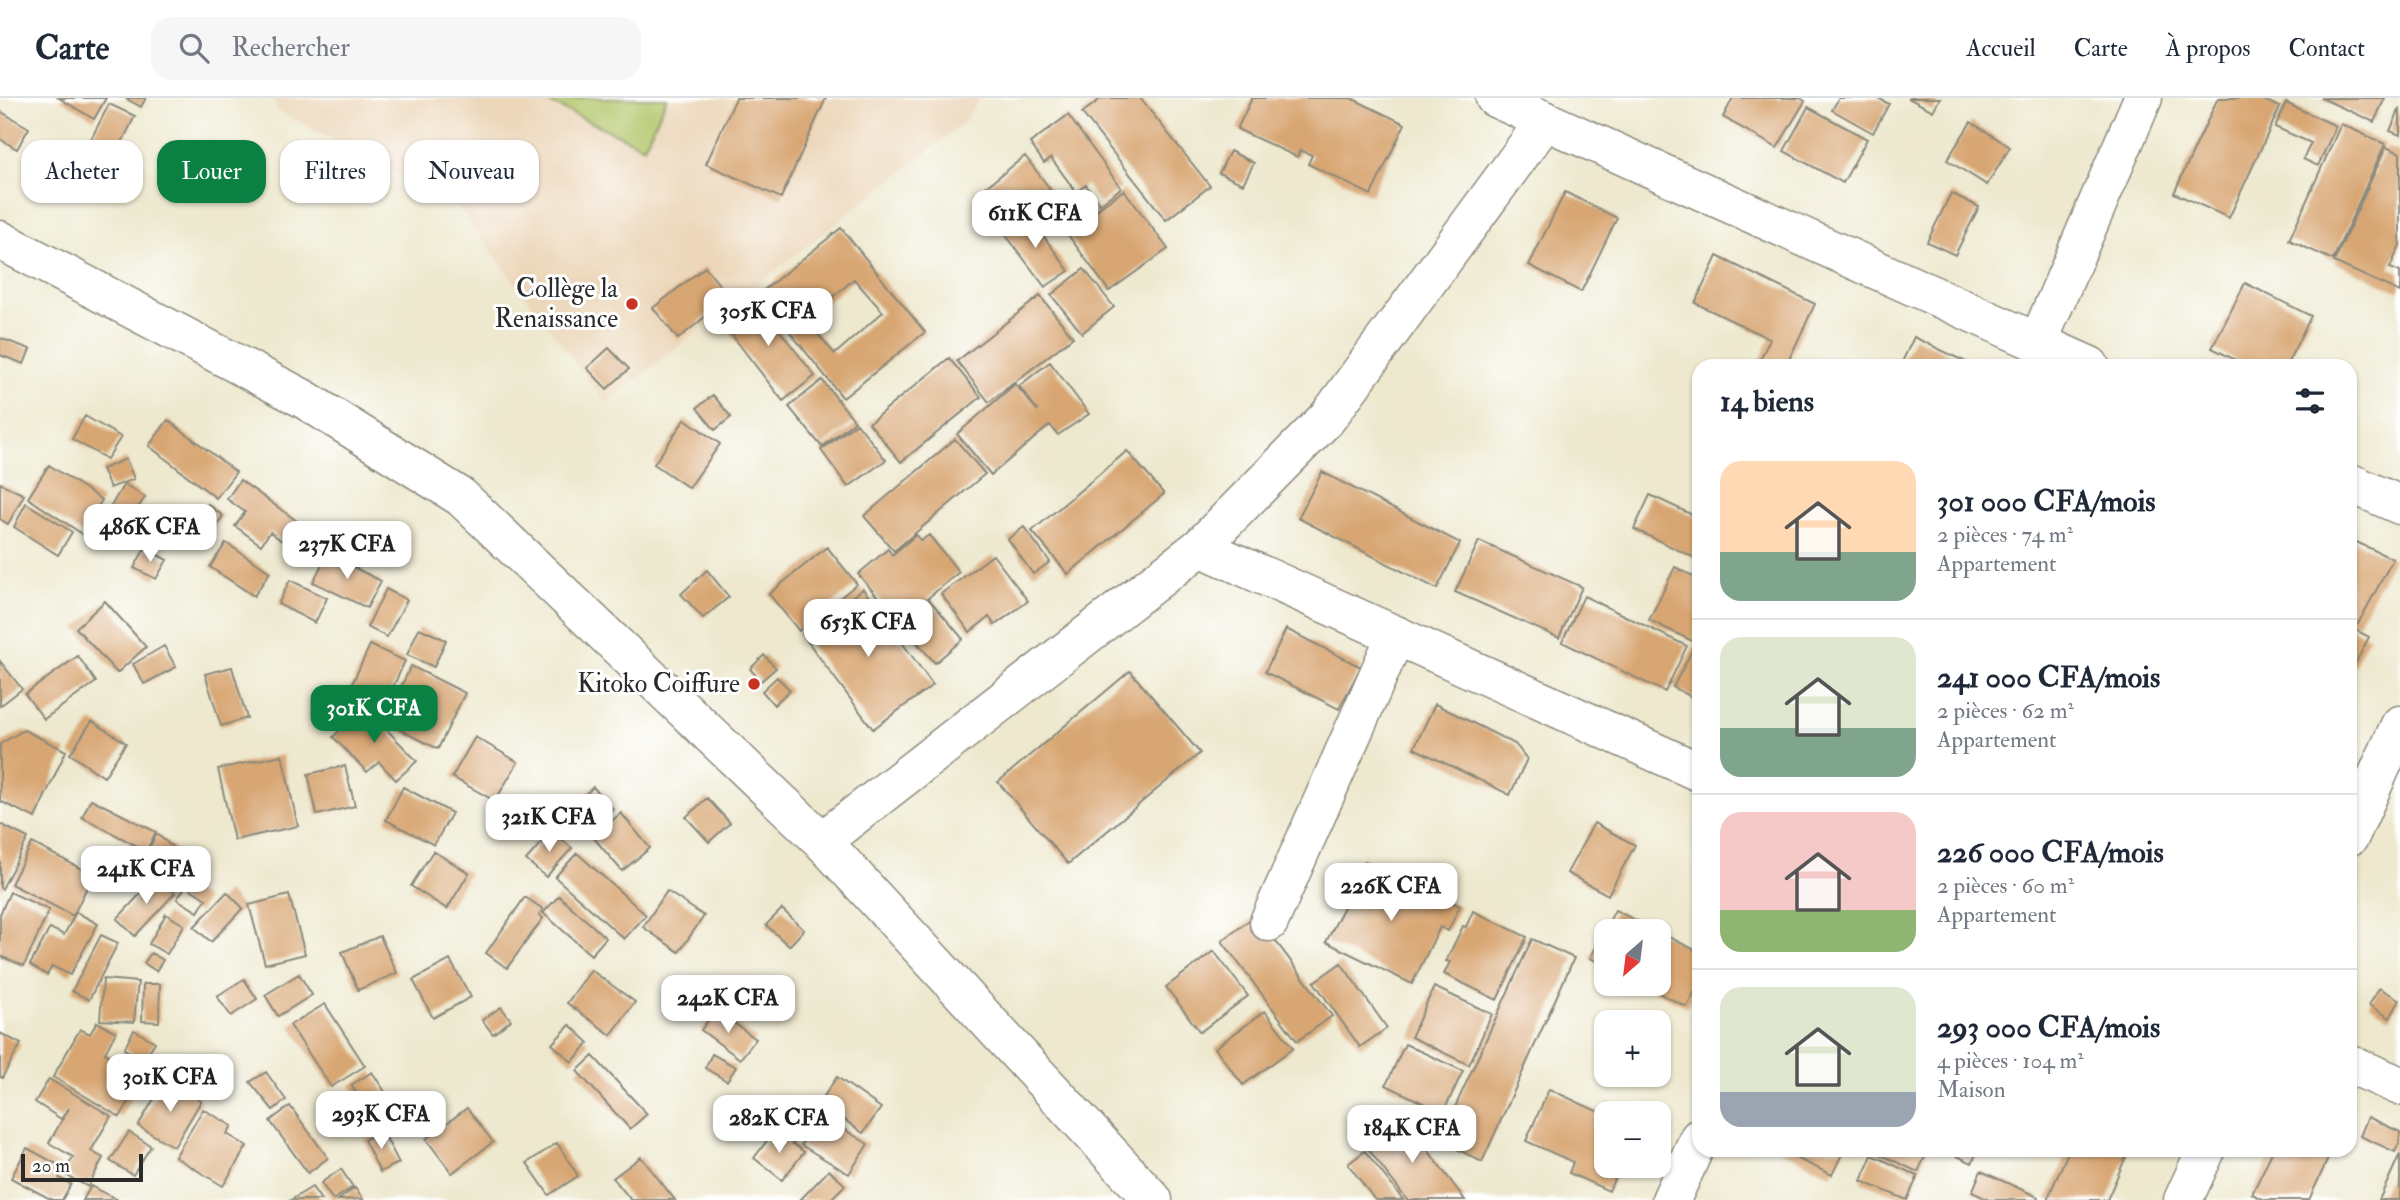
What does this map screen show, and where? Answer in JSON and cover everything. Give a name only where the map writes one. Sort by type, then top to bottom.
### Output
[{"type":"street","points":[[1495,98],[2075,359]]},
{"type":"street","points":[[2038,342],[2143,98]]},
{"type":"street","points":[[822,841],[1200,547],[1328,418],[1545,121]]},
{"type":"street","points":[[0,240],[304,399],[461,497],[822,841],[1153,1200]]},
{"type":"street","points":[[2357,486],[2400,505]]},
{"type":"street","points":[[1200,547],[1692,769]]},
{"type":"street","points":[[1269,922],[1396,635]]},
{"type":"street","points":[[2357,820],[2400,725]]},
{"type":"street","points":[[2357,1067],[2400,1086]]},
{"type":"street","points":[[1671,1200],[1692,1154]]},
{"type":"street","points":[[2183,1200],[2203,1157]]},
{"type":"shaded area","name":"Collège la Renaissance","points":[[272,98],[980,98],[963,124],[606,403],[457,206],[451,203],[539,203],[539,140],[404,140],[404,178],[390,170],[390,140],[333,140],[278,111]]},
{"type":"green space","points":[[539,98],[667,98],[644,147]]},
{"type":"building","points":[[59,98],[106,98],[94,119]]},
{"type":"building","points":[[125,98],[146,98],[141,107]]},
{"type":"building","points":[[736,98],[826,98],[781,198],[706,164]]},
{"type":"building","points":[[1102,98],[1140,98],[1210,186],[1166,220],[1082,113]]},
{"type":"building","points":[[1252,98],[1351,98],[1405,124],[1371,195],[1308,164],[1312,155],[1300,150],[1297,157],[1237,129]]},
{"type":"building","points":[[1733,98],[1800,98],[1805,101],[1777,148],[1723,117]]},
{"type":"building","points":[[1839,98],[1878,98],[1889,104],[1873,133],[1832,110]]},
{"type":"building","points":[[1908,98],[1940,98],[1933,111]]},
{"type":"building","points":[[2218,98],[2259,98],[2280,107],[2229,218],[2174,193]]},
{"type":"building","points":[[2321,98],[2385,98],[2374,122]]},
{"type":"building","points":[[2286,103],[2336,126],[2318,166],[2303,159],[2311,143],[2275,127]]},
{"type":"building","points":[[109,104],[135,116],[123,140],[91,140]]},
{"type":"building","points":[[1808,107],[1867,139],[1843,183],[1784,151]]},
{"type":"building","points":[[2400,108],[2400,135],[2390,131]]},
{"type":"building","points":[[0,111],[29,128],[17,149],[0,139]]},
{"type":"building","points":[[1068,115],[1121,188],[1100,204],[1086,185],[1076,192],[1051,158],[1044,163],[1030,143]]},
{"type":"building","points":[[1971,122],[2010,147],[1987,185],[1947,160]]},
{"type":"building","points":[[2341,124],[2385,144],[2333,260],[2289,240]]},
{"type":"building","points":[[2386,147],[2400,153],[2400,245],[2390,268],[2400,272],[2400,292],[2334,262]]},
{"type":"building","points":[[1230,151],[1254,163],[1243,184],[1219,173]]},
{"type":"building","points":[[1025,156],[1050,189],[1003,227],[976,195]]},
{"type":"building","points":[[1124,190],[1168,249],[1109,291],[1066,232]]},
{"type":"building","points":[[1565,192],[1617,218],[1581,292],[1529,265]]},
{"type":"building","points":[[1951,193],[1979,207],[1955,255],[1927,242]]},
{"type":"building","points":[[1026,212],[1069,271],[1045,287],[1002,230]]},
{"type":"building","points":[[841,228],[925,332],[843,398],[759,294]],"holes":[[[854,279],[883,312],[835,354],[806,320]]]},
{"type":"building","points":[[1717,256],[1815,304],[1789,359],[1760,359],[1770,339],[1695,303]]},
{"type":"building","points":[[705,267],[729,297],[678,339],[653,308]]},
{"type":"building","points":[[1084,269],[1114,307],[1082,333],[1051,295]]},
{"type":"building","points":[[2245,283],[2311,316],[2290,359],[2233,359],[2212,348]]},
{"type":"building","points":[[753,296],[815,376],[783,401],[721,321]]},
{"type":"building","points":[[1040,296],[1073,337],[989,402],[957,361]]},
{"type":"building","points":[[1914,337],[1960,359],[1903,359]]},
{"type":"building","points":[[0,338],[30,349],[24,364],[0,355]]},
{"type":"building","points":[[609,348],[629,369],[607,389],[587,368]]},
{"type":"building","points":[[949,358],[981,397],[901,462],[869,423]]},
{"type":"building","points":[[1050,362],[1089,414],[1058,435],[1050,425],[991,475],[957,434],[1015,384],[1038,411],[1019,386]]},
{"type":"building","points":[[822,380],[855,421],[822,447],[789,407]]},
{"type":"building","points":[[713,395],[731,417],[715,430],[697,408]]},
{"type":"building","points":[[85,416],[121,437],[107,459],[72,439]]},
{"type":"building","points":[[685,419],[720,444],[689,488],[654,464]]},
{"type":"building","points":[[168,420],[236,472],[216,498],[149,446]]},
{"type":"building","points":[[857,423],[886,460],[848,487],[821,450]]},
{"type":"building","points":[[955,439],[985,474],[894,551],[864,516]]},
{"type":"building","points":[[1127,451],[1164,494],[1068,574],[1032,531]]},
{"type":"building","points":[[126,459],[134,479],[110,488],[102,469]]},
{"type":"building","points":[[49,465],[102,500],[93,515],[108,525],[96,543],[28,498]]},
{"type":"building","points":[[1322,472],[1460,543],[1437,589],[1298,518]]},
{"type":"building","points":[[240,480],[297,521],[282,541],[270,532],[261,545],[235,526],[245,512],[227,499]]},
{"type":"building","points":[[0,483],[24,495],[8,524],[0,519]]},
{"type":"building","points":[[124,484],[145,497],[124,530],[104,518]]},
{"type":"building","points":[[1650,495],[1692,515],[1692,557],[1634,529]]},
{"type":"building","points":[[26,503],[72,532],[58,555],[14,527]]},
{"type":"building","points":[[208,504],[223,516],[208,537],[192,526]]},
{"type":"building","points":[[1024,527],[1050,562],[1033,574],[1008,539]]},
{"type":"building","points":[[916,535],[921,541],[929,535],[959,572],[928,598],[963,639],[935,663],[858,574],[888,549],[892,555]]},
{"type":"building","points":[[1479,541],[1582,587],[1559,638],[1455,592]]},
{"type":"building","points":[[2357,542],[2393,559],[2357,624]]},
{"type":"building","points":[[226,543],[270,572],[254,596],[210,567]]},
{"type":"building","points":[[827,547],[857,584],[799,631],[769,594]]},
{"type":"building","points":[[145,548],[167,560],[156,579],[134,568]]},
{"type":"building","points":[[327,554],[381,581],[367,608],[313,582]]},
{"type":"building","points":[[993,555],[1028,601],[995,625],[989,617],[970,632],[941,594]]},
{"type":"building","points":[[1675,567],[1692,576],[1692,641],[1649,620]]},
{"type":"building","points":[[707,570],[729,597],[703,618],[681,594]]},
{"type":"building","points":[[290,580],[327,598],[315,623],[278,604]]},
{"type":"building","points":[[386,589],[407,600],[387,637],[367,627]]},
{"type":"building","points":[[863,589],[933,685],[873,729],[802,634]]},
{"type":"building","points":[[1584,596],[1687,646],[1665,692],[1562,642]]},
{"type":"building","points":[[105,601],[146,647],[117,673],[76,628]]},
{"type":"building","points":[[419,628],[446,640],[434,667],[407,655]]},
{"type":"building","points":[[1286,629],[1361,667],[1339,709],[1265,672]]},
{"type":"building","points":[[2357,631],[2369,637],[2357,660]]},
{"type":"building","points":[[370,645],[405,661],[381,713],[346,697]]},
{"type":"building","points":[[164,646],[176,667],[144,684],[133,664]]},
{"type":"building","points":[[1692,650],[1692,697],[1673,687]]},
{"type":"building","points":[[764,655],[776,668],[761,681],[750,669]]},
{"type":"building","points":[[78,656],[96,682],[44,719],[25,694]]},
{"type":"building","points":[[0,661],[22,689],[0,706]]},
{"type":"building","points":[[411,666],[465,693],[438,749],[384,722]]},
{"type":"building","points":[[232,667],[247,718],[221,726],[205,674]]},
{"type":"building","points":[[1130,671],[1200,753],[1068,864],[998,782]]},
{"type":"building","points":[[777,677],[790,690],[774,705],[762,691]]},
{"type":"building","points":[[1435,704],[1515,744],[1527,759],[1510,795],[1414,748]]},
{"type":"building","points":[[364,706],[417,761],[396,780],[379,762],[367,772],[333,737]]},
{"type":"building","points":[[92,721],[126,743],[104,777],[70,754]]},
{"type":"building","points":[[24,730],[66,751],[35,818],[0,801],[0,744]]},
{"type":"building","points":[[475,737],[518,762],[495,801],[452,777]]},
{"type":"building","points":[[282,755],[298,826],[234,840],[218,769]]},
{"type":"building","points":[[345,766],[355,806],[317,815],[308,774]]},
{"type":"building","points":[[403,787],[452,813],[434,845],[386,820]]},
{"type":"building","points":[[593,787],[613,809],[591,829],[571,808]]},
{"type":"building","points":[[707,798],[730,823],[709,842],[686,817]]},
{"type":"building","points":[[91,799],[156,832],[146,851],[82,817]]},
{"type":"building","points":[[621,813],[650,848],[622,871],[593,837]]},
{"type":"building","points":[[1594,823],[1635,845],[1608,895],[1567,873]]},
{"type":"building","points":[[0,824],[28,838],[2,889],[0,888]]},
{"type":"building","points":[[552,831],[572,848],[546,877],[526,860]]},
{"type":"building","points":[[157,834],[184,857],[181,882],[161,877],[164,862],[147,851]]},
{"type":"building","points":[[32,843],[93,875],[73,916],[11,884]]},
{"type":"building","points":[[433,851],[469,873],[447,909],[411,886]]},
{"type":"building","points":[[577,853],[646,915],[624,939],[555,877]]},
{"type":"building","points":[[1365,861],[1460,906],[1448,931],[1440,927],[1412,984],[1326,942],[1353,889],[1383,904],[1385,898],[1354,883]]},
{"type":"building","points":[[157,876],[175,893],[135,936],[117,919]]},
{"type":"building","points":[[186,886],[206,899],[198,912],[177,899]]},
{"type":"building","points":[[667,891],[704,916],[679,952],[643,927]]},
{"type":"building","points":[[10,892],[49,910],[24,966],[0,956],[0,914]]},
{"type":"building","points":[[227,892],[243,908],[211,942],[194,927]]},
{"type":"building","points":[[289,895],[305,954],[265,964],[249,905]]},
{"type":"building","points":[[559,896],[606,938],[591,955],[543,913]]},
{"type":"building","points":[[525,897],[543,909],[539,915],[543,918],[507,968],[486,953]]},
{"type":"building","points":[[782,909],[804,930],[789,946],[766,925]]},
{"type":"building","points":[[1615,910],[1633,919],[1610,919]]},
{"type":"building","points":[[1473,911],[1527,937],[1497,1000],[1444,974],[1450,962],[1446,961]]},
{"type":"building","points":[[76,912],[98,924],[70,975],[52,966],[47,975],[30,965],[50,928],[64,935]]},
{"type":"building","points":[[166,914],[184,925],[167,954],[149,944]]},
{"type":"building","points":[[1256,915],[1332,1016],[1297,1041],[1222,941]]},
{"type":"building","points":[[101,935],[118,943],[89,1000],[72,991]]},
{"type":"building","points":[[380,936],[397,973],[358,990],[342,952]]},
{"type":"building","points":[[1671,938],[1692,948],[1692,997],[1687,1007],[1665,996],[1671,996]]},
{"type":"building","points":[[1532,939],[1574,958],[1482,1162],[1440,1140]]},
{"type":"building","points":[[1214,951],[1248,996],[1200,1032],[1166,987]]},
{"type":"building","points":[[151,953],[163,960],[156,971],[144,963]]},
{"type":"building","points":[[450,960],[471,997],[433,1018],[413,980]]},
{"type":"building","points":[[1341,963],[1387,1028],[1360,1047],[1314,982]]},
{"type":"building","points":[[591,970],[635,1002],[611,1035],[567,1003]]},
{"type":"building","points":[[299,974],[312,995],[278,1016],[265,995]]},
{"type":"building","points":[[103,979],[138,982],[134,1022],[100,1020]]},
{"type":"building","points":[[244,979],[257,999],[231,1016],[217,996]]},
{"type":"building","points":[[143,984],[160,984],[159,1022],[142,1021]]},
{"type":"building","points":[[1434,987],[1492,1014],[1469,1065],[1411,1037]]},
{"type":"building","points":[[2379,988],[2400,1000],[2390,1018],[2369,1005]]},
{"type":"building","points":[[325,1004],[365,1066],[331,1087],[290,1025]]},
{"type":"building","points":[[501,1007],[511,1020],[493,1034],[482,1020]]},
{"type":"building","points":[[716,1010],[756,1039],[740,1059],[701,1030]]},
{"type":"building","points":[[1265,1011],[1293,1048],[1243,1085],[1215,1048]]},
{"type":"building","points":[[97,1022],[116,1032],[105,1053],[145,1075],[120,1117],[53,1077],[80,1029],[90,1034]]},
{"type":"building","points":[[570,1025],[589,1043],[572,1062],[552,1044]]},
{"type":"building","points":[[134,1030],[155,1042],[144,1060],[124,1049]]},
{"type":"building","points":[[0,1033],[21,1044],[2,1078],[0,1077]]},
{"type":"building","points":[[1405,1044],[1463,1071],[1443,1113],[1386,1085]]},
{"type":"building","points":[[712,1054],[736,1067],[727,1081],[705,1068]]},
{"type":"building","points":[[593,1056],[647,1114],[630,1129],[577,1071]]},
{"type":"building","points":[[266,1072],[286,1100],[273,1110],[250,1082]]},
{"type":"building","points":[[372,1072],[395,1107],[374,1121],[351,1085]]},
{"type":"building","points":[[837,1077],[881,1108],[863,1133],[820,1102]]},
{"type":"building","points":[[49,1079],[111,1116],[91,1151],[103,1158],[88,1187],[64,1174],[73,1157],[49,1143],[69,1108],[61,1119],[35,1102]]},
{"type":"building","points":[[165,1080],[201,1101],[174,1147],[138,1126]]},
{"type":"building","points":[[1549,1089],[1594,1110],[1594,1178],[1615,1178],[1609,1191],[1569,1173],[1573,1162],[1526,1141]]},
{"type":"building","points":[[290,1106],[328,1158],[308,1173],[270,1121]]},
{"type":"building","points":[[467,1108],[493,1142],[452,1173],[426,1139]]},
{"type":"building","points":[[203,1109],[232,1126],[227,1134],[247,1146],[223,1186],[175,1157]]},
{"type":"building","points":[[819,1114],[868,1144],[849,1174],[801,1145]]},
{"type":"building","points":[[2368,1117],[2400,1132],[2400,1141],[2395,1152],[2360,1136]]},
{"type":"building","points":[[1404,1118],[1465,1200],[1407,1200],[1366,1146]]},
{"type":"building","points":[[382,1130],[399,1163],[380,1172],[364,1140]]},
{"type":"building","points":[[775,1130],[804,1152],[782,1180],[754,1158]]},
{"type":"building","points":[[129,1132],[151,1146],[133,1175],[110,1161]]},
{"type":"building","points":[[557,1143],[578,1176],[549,1195],[527,1163]]},
{"type":"building","points":[[27,1148],[64,1168],[59,1178],[71,1184],[62,1200],[52,1200],[11,1178]]},
{"type":"building","points":[[1365,1151],[1403,1200],[1375,1200],[1348,1164]]},
{"type":"building","points":[[2400,1154],[2400,1200],[2379,1200]]},
{"type":"building","points":[[641,1157],[675,1200],[631,1200],[613,1178]]},
{"type":"building","points":[[1794,1157],[1841,1157],[1832,1175]]},
{"type":"building","points":[[1871,1157],[1918,1176],[1907,1200],[1861,1181]]},
{"type":"building","points":[[1886,1157],[1925,1157],[1918,1172]]},
{"type":"building","points":[[1959,1157],[1975,1157],[1972,1163]]},
{"type":"building","points":[[2066,1157],[2126,1157],[2107,1200],[2047,1200]]},
{"type":"building","points":[[2270,1157],[2329,1157],[2309,1200],[2265,1200],[2252,1194]]},
{"type":"building","points":[[341,1169],[353,1187],[333,1200],[321,1183]]},
{"type":"building","points":[[829,1170],[845,1185],[830,1200],[800,1200]]},
{"type":"building","points":[[1981,1171],[2038,1197],[2037,1200],[1989,1200],[1972,1192]]},
{"type":"building","points":[[91,1186],[118,1200],[83,1200]]},
{"type":"building","points":[[312,1187],[321,1200],[291,1200]]},
{"type":"building","points":[[355,1188],[363,1199],[338,1200]]},
{"type":"place","name":"Collège la Renaissance","points":[[632,304]]},
{"type":"place","name":"Kitoko Coiffure","points":[[754,684]]}]
